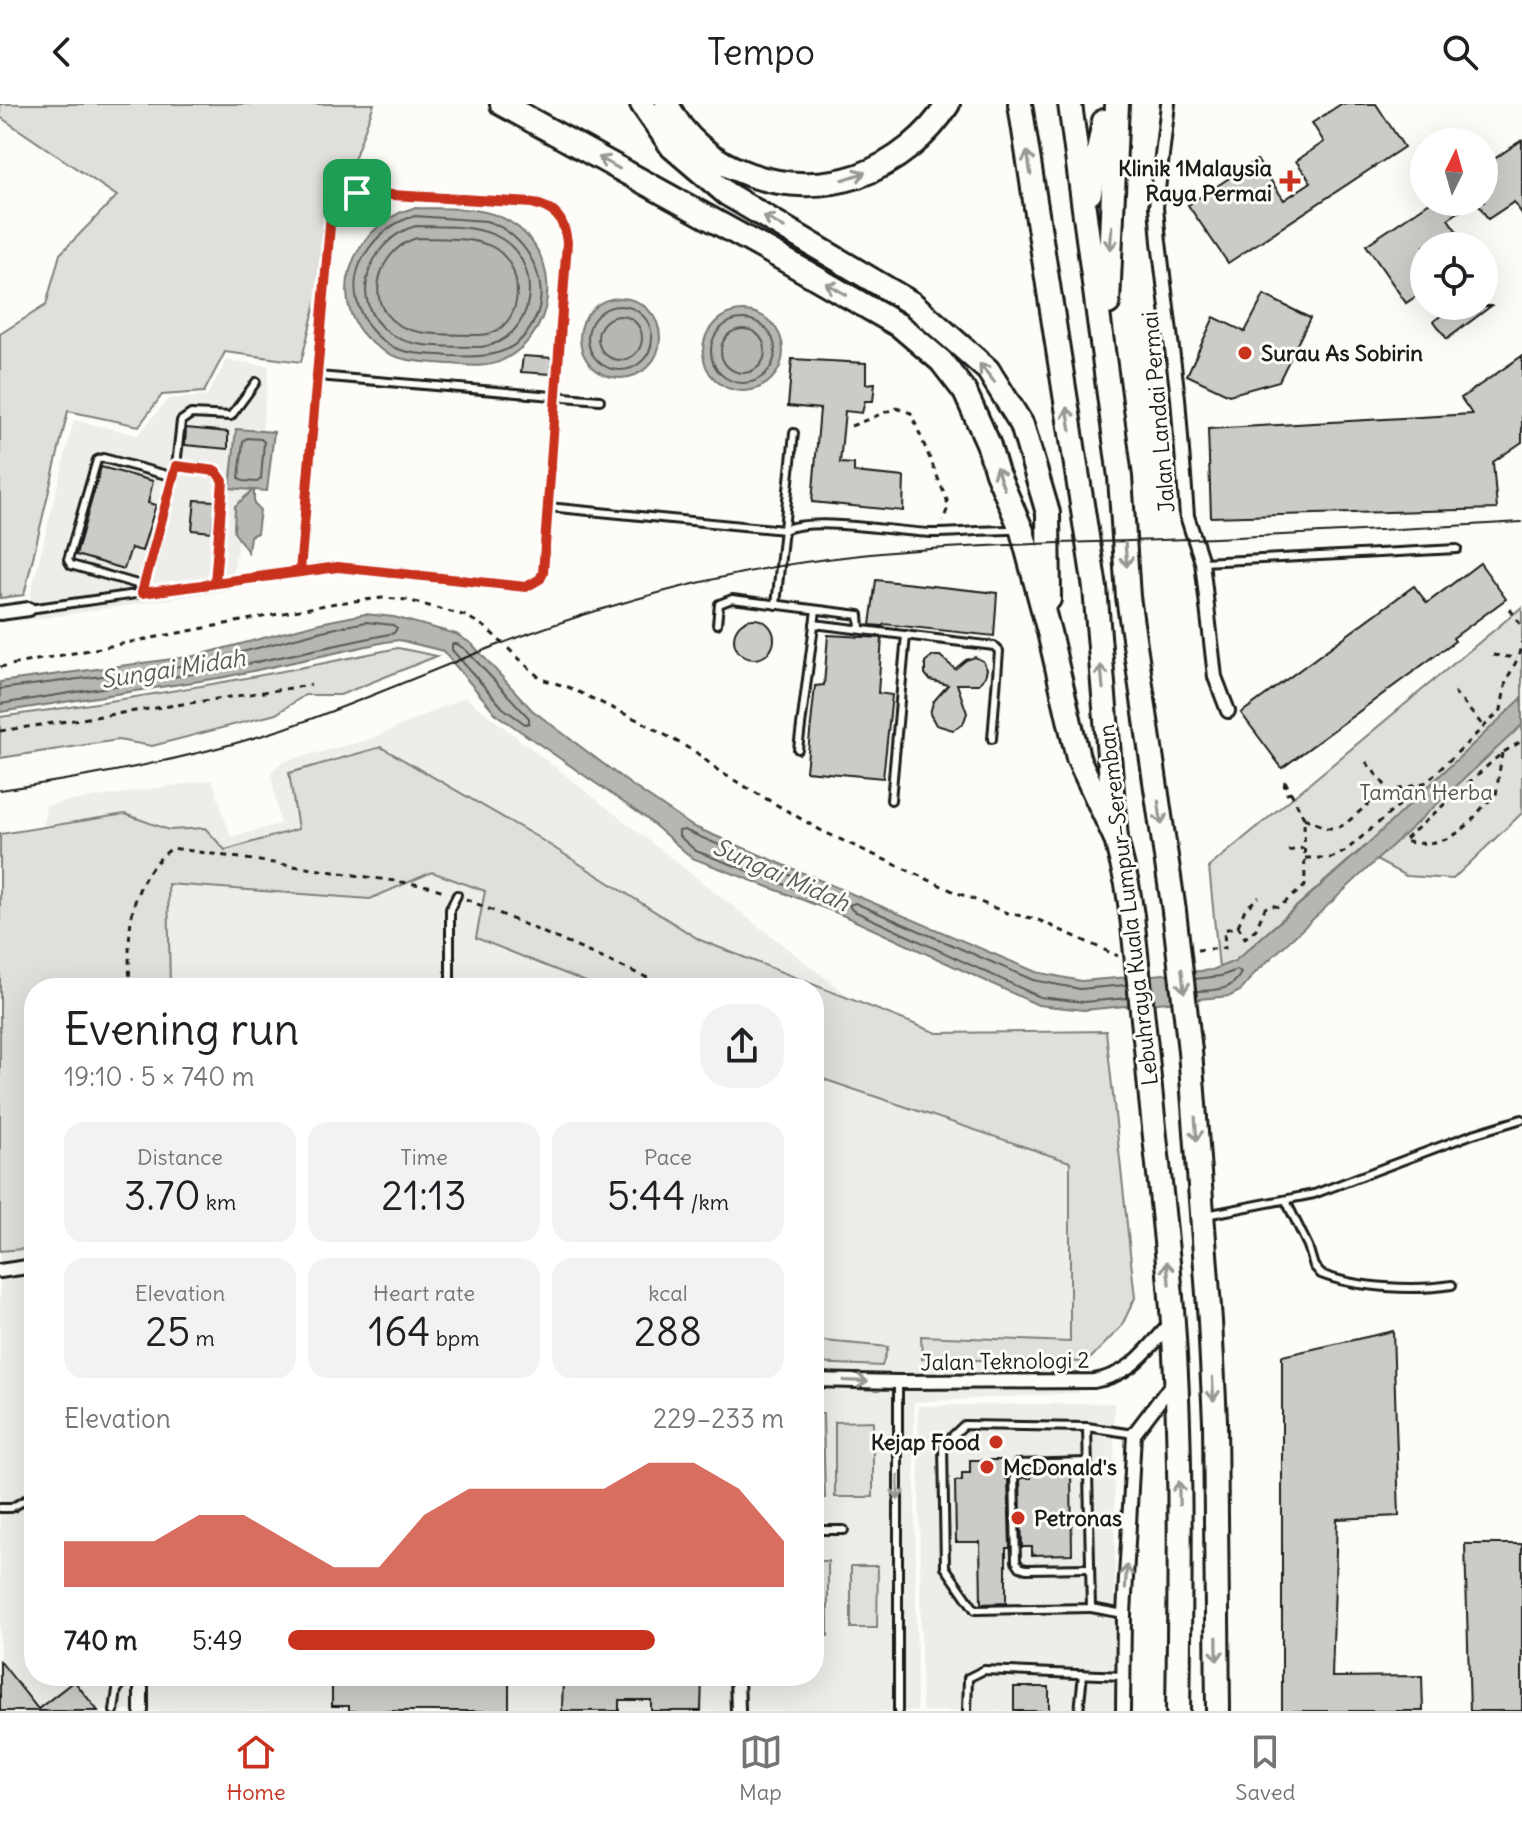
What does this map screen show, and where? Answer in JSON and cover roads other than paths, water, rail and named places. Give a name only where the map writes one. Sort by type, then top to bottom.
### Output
[{"type":"highway","points":[[502,104],[900,326],[941,361],[965,392],[1022,531],[1078,758],[1116,839]]},
{"type":"highway","points":[[642,104],[672,147],[727,194],[913,304],[988,370],[1022,425],[1048,513],[1049,632]]},
{"type":"highway","points":[[667,104],[700,147],[719,161],[760,179],[810,184],[859,175],[881,165],[925,134],[948,104]]},
{"type":"highway","name":"Lebuhraya Kuala Lumpur–Seremban","points":[[1020,104],[1095,588],[1116,839],[1132,916],[1173,1321],[1180,1575],[1178,1711]]},
{"type":"highway","name":"Lebuhraya Kuala Lumpur–Seremban","points":[[1070,104],[1120,477],[1128,597],[1174,911],[1190,1051],[1215,1421],[1218,1711]]},
{"type":"highway","points":[[1074,127],[1078,104]]},
{"type":"highway","points":[[1086,210],[1107,104]]},
{"type":"highway","points":[[1104,372],[1117,104]]},
{"type":"street","name":"Jalan Landai Permai","points":[[1168,104],[1157,218],[1178,398],[1187,516],[1202,562],[1215,677],[1228,711]]},
{"type":"street","points":[[0,613],[29,609]]},
{"type":"street","points":[[0,1271],[24,1267]]},
{"type":"street","name":"Jalan Teknologi 2","points":[[824,1380],[1094,1381],[1114,1378],[1129,1368],[1173,1321]]},
{"type":"street","points":[[1123,1711],[1124,1614],[1134,1434],[1176,1378]]},
{"type":"street","points":[[141,1686],[141,1711]]},
{"type":"street","points":[[737,1686],[738,1711]]},
{"type":"lane","points":[[29,609],[143,590],[300,571],[355,568],[526,587],[540,579],[543,573],[567,242],[566,228],[555,211],[532,203],[357,193],[340,199],[334,205],[300,571]]},
{"type":"lane","points":[[318,376],[600,400]]},
{"type":"lane","points":[[143,590],[174,477],[183,417],[191,414],[231,416],[256,382]]},
{"type":"lane","points":[[776,605],[794,433]]},
{"type":"lane","points":[[143,590],[71,565],[68,560],[97,460],[103,458],[174,477]]},
{"type":"lane","points":[[176,466],[216,471],[223,481],[215,583]]},
{"type":"lane","points":[[548,507],[784,530],[806,524],[932,533],[993,529],[1022,531]]},
{"type":"lane","points":[[1202,562],[1457,549]]},
{"type":"lane","points":[[717,624],[719,604],[732,599],[859,615],[860,629]]},
{"type":"lane","points":[[798,749],[816,610]]},
{"type":"lane","points":[[814,624],[987,644],[999,651],[992,739]]},
{"type":"lane","points":[[891,800],[906,635]]},
{"type":"lane","points":[[450,978],[450,909],[457,895]]},
{"type":"lane","points":[[1203,1216],[1314,1194],[1473,1134],[1522,1119]]},
{"type":"lane","points":[[1286,1201],[1308,1246],[1314,1266],[1321,1274],[1424,1290],[1452,1285]]},
{"type":"lane","points":[[898,1382],[898,1711]]},
{"type":"lane","points":[[1124,1614],[1091,1608],[975,1610],[945,1567],[943,1445],[964,1425],[1087,1427],[1134,1434]]},
{"type":"lane","points":[[1087,1427],[1091,1608]]},
{"type":"lane","points":[[1087,1462],[1017,1464],[1014,1471],[1016,1561],[1020,1567],[1089,1568]]},
{"type":"lane","points":[[0,1508],[11,1508],[24,1501]]},
{"type":"lane","points":[[824,1530],[844,1530]]},
{"type":"lane","points":[[967,1711],[968,1678],[984,1670],[1123,1676]]},
{"type":"lane","points":[[1079,1711],[1083,1674]]},
{"type":"lane","points":[[114,1711],[120,1686]]},
{"type":"water","points":[[413,208],[478,211],[498,216],[519,228],[534,245],[544,264],[547,286],[545,307],[537,328],[523,346],[503,360],[477,366],[404,359],[379,348],[361,331],[350,312],[347,291],[350,269],[359,249],[373,231],[391,217]]},
{"type":"water","points":[[620,298],[635,301],[648,310],[657,323],[660,338],[657,353],[648,366],[635,375],[620,378],[605,375],[592,366],[583,353],[580,338],[583,323],[592,310],[605,301]]},
{"type":"water","points":[[735,311],[751,311],[772,322],[783,343],[783,359],[772,380],[751,391],[735,391],[721,385],[709,373],[703,359],[703,343],[709,329],[721,317]]},
{"type":"water","points":[[236,429],[274,432],[267,491],[254,490],[254,504],[260,510],[257,533],[250,536],[248,552],[234,532],[235,506],[253,490],[230,488]]},
{"type":"water","name":"Sungai Midah","points":[[365,614],[394,617],[456,634],[472,644],[532,710],[692,826],[1036,972],[1081,981],[1212,970],[1235,961],[1360,851],[1522,698],[1522,725],[1254,974],[1240,991],[1230,996],[1084,1010],[1038,1005],[840,914],[692,858],[646,818],[497,715],[443,651],[399,640],[225,677],[0,712],[0,682],[195,656]]},
{"type":"tram line","points":[[0,790],[143,766],[248,740],[331,712],[502,643],[563,622],[625,602],[774,567],[939,548],[1522,522]]},
{"type":"place","name":"Klinik 1Malaysia Raya Permai","points":[[1290,181]]},
{"type":"place","name":"Surau As Sobirin","points":[[1245,353]]},
{"type":"place","name":"Kejap Food","points":[[996,1442]]},
{"type":"place","name":"McDonald's","points":[[987,1467]]},
{"type":"place","name":"Petronas","points":[[1018,1518]]},
{"type":"park label","name":"Taman Herba","points":[[1426,792]]}]
